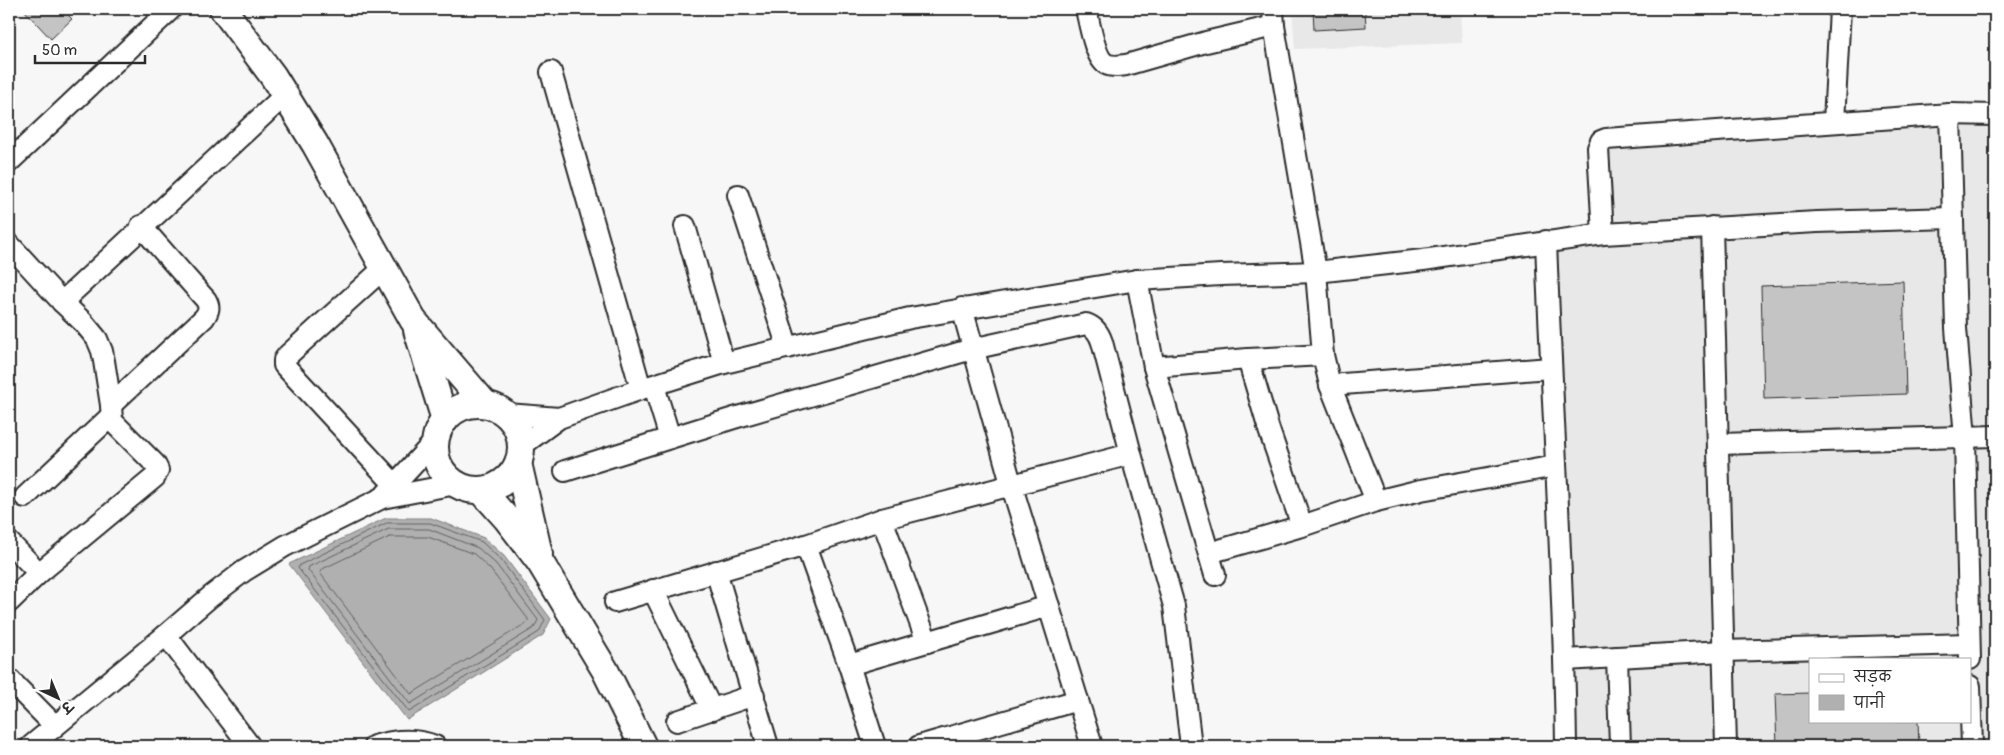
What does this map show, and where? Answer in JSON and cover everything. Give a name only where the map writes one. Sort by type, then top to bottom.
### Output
[{"type":"main road","points":[[223,9],[285,95],[315,144],[414,320],[496,409],[517,429],[540,562]]},
{"type":"main road","points":[[414,320],[440,430],[435,454],[439,466],[446,476],[456,484],[468,489],[481,490],[492,488],[512,474],[520,455]]},
{"type":"main road","points":[[440,430],[456,410],[463,407],[470,405],[496,409]]},
{"type":"main road","points":[[481,490],[507,519],[540,562],[605,670],[643,746]]},
{"type":"street","points":[[9,162],[171,9]]},
{"type":"street","points":[[1086,9],[1099,57],[1106,64],[1115,66],[1126,65],[1206,42],[1273,17],[1316,272],[1323,356],[1330,385],[1376,501]]},
{"type":"street","points":[[1834,122],[1840,9]]},
{"type":"street","points":[[551,72],[647,388],[670,438]]},
{"type":"street","points":[[62,302],[141,226],[285,95]]},
{"type":"street","points":[[1565,660],[1723,651],[1969,651],[1965,438],[1956,328],[1950,114]]},
{"type":"street","points":[[1603,234],[1598,148],[1601,142],[1606,139],[1950,114],[1995,115]]},
{"type":"street","points":[[738,195],[788,348]]},
{"type":"street","points":[[520,455],[559,418],[647,388],[724,363],[910,318],[962,308],[1137,280],[1316,272],[1423,260],[1603,234],[1712,227],[1952,218]]},
{"type":"street","points":[[26,496],[209,312],[209,305],[206,300],[141,226]]},
{"type":"street","points":[[685,226],[724,363]]},
{"type":"street","points":[[1712,227],[1726,746]]},
{"type":"street","points":[[1546,241],[1550,368],[1565,660],[1566,746]]},
{"type":"street","points":[[9,244],[83,322],[100,345],[112,420],[155,464],[158,473],[39,574],[9,602]]},
{"type":"street","points":[[384,268],[288,355],[284,360],[284,364],[389,491]]},
{"type":"street","points":[[1137,280],[1154,367],[1215,575]]},
{"type":"street","points":[[962,308],[1012,487],[1092,746]]},
{"type":"street","points":[[565,470],[972,349],[1086,324],[1092,326],[1102,342],[1174,606],[1191,746]]},
{"type":"street","points":[[1154,367],[1248,359],[1323,356]]},
{"type":"street","points":[[1248,359],[1269,430],[1302,526]]},
{"type":"street","points":[[1330,385],[1550,368]]},
{"type":"street","points":[[496,409],[559,418]]},
{"type":"street","points":[[389,491],[440,430]]},
{"type":"street","points":[[1719,444],[1995,436]]},
{"type":"street","points":[[615,602],[882,519],[1012,487],[1131,454]]},
{"type":"street","points":[[1209,553],[1302,526],[1376,501],[1421,490],[1556,466]]},
{"type":"street","points":[[31,746],[166,635],[210,596],[244,571],[285,546],[389,491],[456,484]]},
{"type":"street","points":[[882,519],[927,642]]},
{"type":"street","points":[[9,542],[39,574]]},
{"type":"street","points":[[806,544],[849,665],[875,746]]},
{"type":"street","points":[[716,571],[768,746]]},
{"type":"street","points":[[653,590],[712,710]]},
{"type":"street","points":[[849,665],[1049,606]]},
{"type":"street","points":[[166,635],[250,746]]},
{"type":"street","points":[[1617,657],[1620,746]]},
{"type":"street","points":[[9,679],[56,726]]},
{"type":"street","points":[[677,721],[754,696]]},
{"type":"street","points":[[919,746],[945,742],[1078,700]]},
{"type":"street","points":[[1971,722],[1972,746]]},
{"type":"street","points":[[374,746],[390,742],[416,741],[435,746]]},
{"type":"shaded area","points":[[1292,9],[1460,9],[1462,43],[1295,49]]},
{"type":"shaded area","points":[[1995,117],[1995,746],[1557,746],[1540,260],[1596,232],[1595,137]]},
{"type":"water","points":[[386,518],[431,518],[484,538],[504,556],[551,619],[543,635],[407,720],[289,564]]},
{"type":"building","points":[[23,9],[62,9],[72,19],[51,39]]},
{"type":"building","points":[[1313,9],[1365,9],[1366,27],[1314,30]]},
{"type":"building","points":[[1903,281],[1906,394],[1764,399],[1761,286]]},
{"type":"building","points":[[1809,693],[1809,722],[1918,722],[1919,746],[1777,746],[1775,694]]}]
